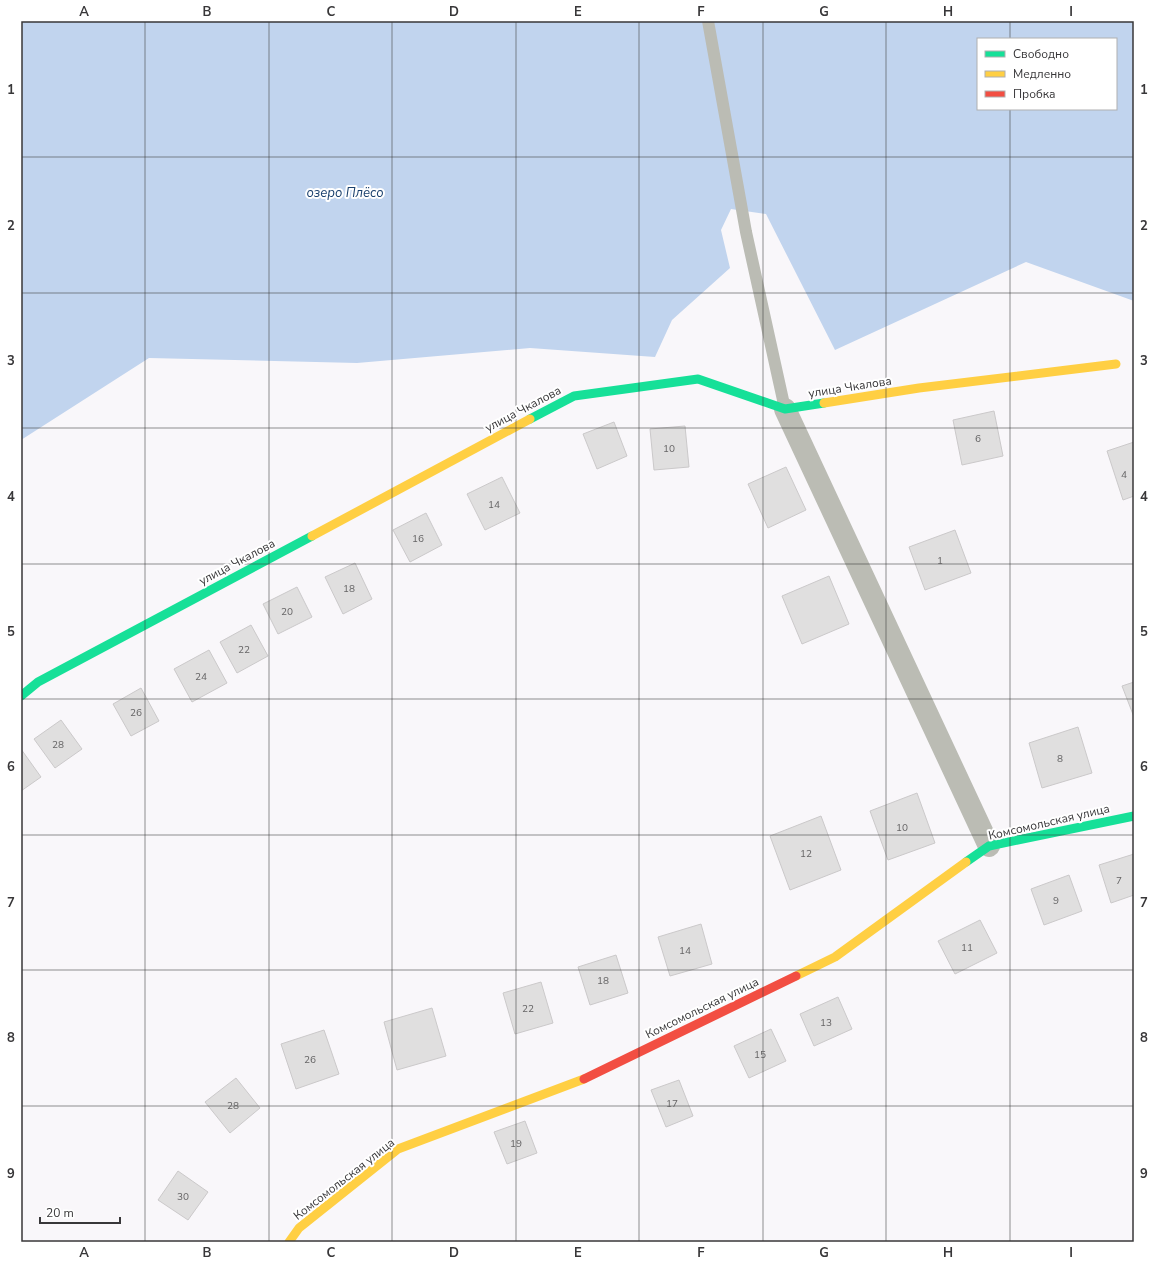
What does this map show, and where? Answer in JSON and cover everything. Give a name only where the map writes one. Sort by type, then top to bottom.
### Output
[{"type":"street","name":"улица Чкалова","points":[[21,696],[38,682],[574,396],[698,379],[785,410],[919,388],[1116,364]]},
{"type":"street","points":[[785,410],[990,846]]},
{"type":"street","name":"Комсомольская улица","points":[[289,1242],[299,1228],[398,1150],[575,1083],[835,957],[990,846],[1133,815]]},
{"type":"lane","points":[[708,21],[746,232],[785,410]]},
{"type":"water","name":"озеро Плёсо","points":[[21,21],[1134,21],[1134,301],[1026,262],[835,350],[766,214],[731,209],[721,230],[730,268],[672,320],[655,357],[530,348],[357,363],[149,358],[21,440]]},
{"type":"building","points":[[994,411],[1003,456],[962,465],[953,420]]},
{"type":"building","points":[[614,422],[627,456],[597,469],[583,434]]},
{"type":"building","points":[[685,426],[689,467],[654,470],[650,429]]},
{"type":"building","points":[[1134,442],[1134,496],[1123,500],[1107,451]]},
{"type":"building","points":[[786,467],[806,510],[768,528],[748,484]]},
{"type":"building","points":[[502,477],[520,513],[485,530],[467,494]]},
{"type":"building","points":[[426,513],[442,545],[410,562],[393,530]]},
{"type":"building","points":[[955,530],[971,573],[925,590],[909,547]]},
{"type":"building","points":[[355,563],[372,599],[343,614],[325,577]]},
{"type":"building","points":[[829,576],[849,624],[802,644],[782,596]]},
{"type":"building","points":[[297,587],[312,617],[278,634],[263,604]]},
{"type":"building","points":[[251,625],[268,656],[237,673],[220,642]]},
{"type":"building","points":[[209,650],[227,683],[192,702],[174,669]]},
{"type":"building","points":[[1134,682],[1134,717],[1122,686]]},
{"type":"building","points":[[141,688],[159,721],[131,736],[113,704]]},
{"type":"building","points":[[61,720],[82,749],[55,768],[34,739]]},
{"type":"building","points":[[1078,727],[1092,773],[1042,788],[1029,743]]},
{"type":"building","points":[[21,749],[41,777],[21,791]]},
{"type":"building","points":[[917,793],[935,843],[888,860],[870,811]]},
{"type":"building","points":[[821,816],[841,870],[790,890],[770,836]]},
{"type":"building","points":[[1134,854],[1134,895],[1111,903],[1099,865]]},
{"type":"building","points":[[1069,875],[1082,911],[1044,925],[1031,889]]},
{"type":"building","points":[[980,920],[997,953],[955,974],[938,941]]},
{"type":"building","points":[[701,924],[712,964],[670,976],[658,937]]},
{"type":"building","points":[[616,955],[628,993],[590,1005],[578,967]]},
{"type":"building","points":[[541,982],[553,1023],[515,1034],[503,993]]},
{"type":"building","points":[[838,997],[852,1029],[814,1046],[800,1014]]},
{"type":"building","points":[[432,1008],[446,1056],[397,1070],[384,1022]]},
{"type":"building","points":[[771,1029],[786,1061],[749,1078],[734,1046]]},
{"type":"building","points":[[324,1030],[339,1074],[296,1089],[281,1044]]},
{"type":"building","points":[[236,1078],[260,1108],[230,1133],[205,1102]]},
{"type":"building","points":[[679,1080],[693,1116],[666,1127],[651,1090]]},
{"type":"building","points":[[525,1121],[537,1153],[507,1164],[494,1132]]},
{"type":"building","points":[[178,1171],[208,1192],[188,1220],[158,1200]]},
{"type":"traffic: fast","points":[[530,419],[574,396],[698,379],[785,409],[824,403]]},
{"type":"traffic: fast","points":[[21,696],[38,682],[312,536]]},
{"type":"traffic: fast","points":[[966,862],[989,846],[1134,816]]},
{"type":"traffic: slow","points":[[824,403],[919,388],[1116,364]]},
{"type":"traffic: slow","points":[[312,536],[530,419]]},
{"type":"traffic: slow","points":[[796,976],[835,957],[966,862]]},
{"type":"traffic: slow","points":[[289,1242],[299,1228],[398,1149],[584,1079]]},
{"type":"traffic: jam","points":[[584,1079],[796,976]]}]
